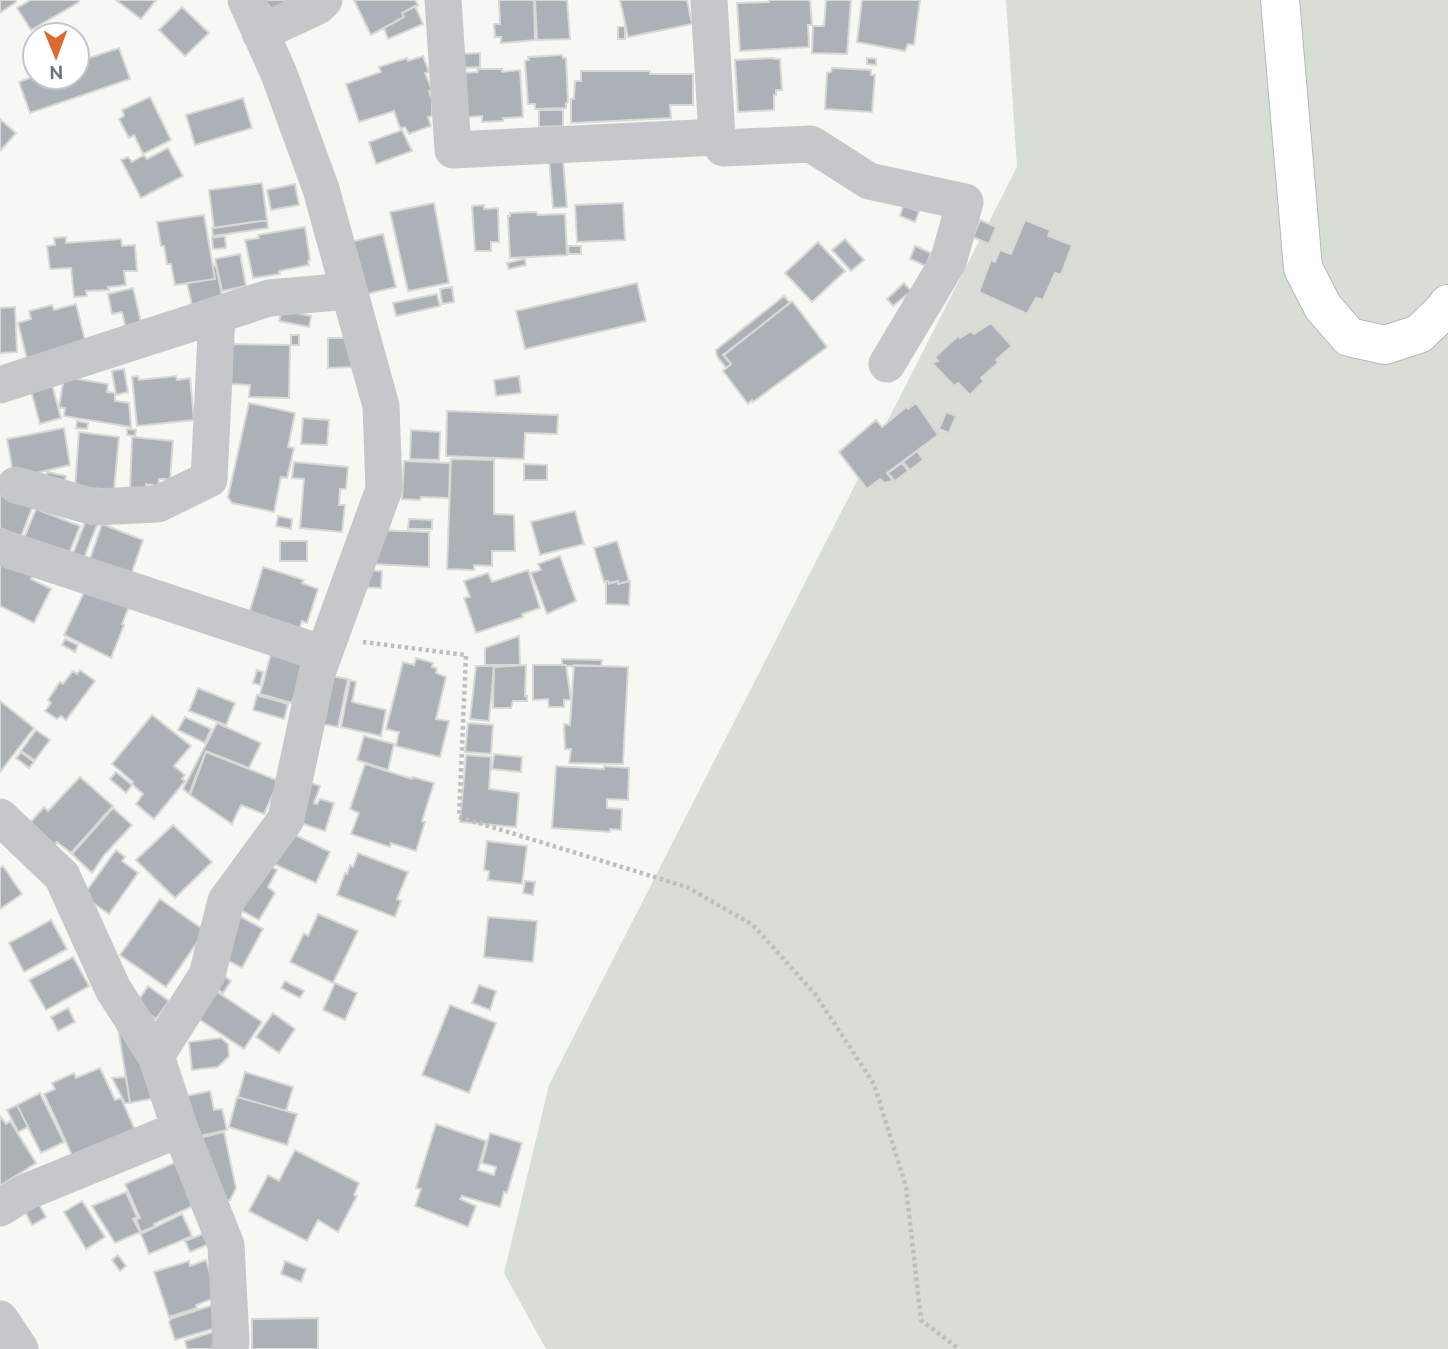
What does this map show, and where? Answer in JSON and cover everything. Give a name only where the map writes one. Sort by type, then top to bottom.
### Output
[{"type":"street","points":[[156,1056],[207,975],[226,901],[286,819],[317,673],[384,489],[381,406],[321,189],[279,74],[246,0]]},
{"type":"street","points":[[260,33],[318,6],[324,0]]},
{"type":"street","points":[[443,0],[453,150],[717,136]]},
{"type":"street","points":[[709,0],[717,136],[723,148],[811,144],[869,181],[965,202],[948,262],[887,364]]},
{"type":"street","points":[[1280,0],[1303,268],[1323,307],[1349,337],[1385,345],[1419,334],[1448,304]]},
{"type":"street","points":[[0,385],[268,298],[349,291]]},
{"type":"street","points":[[16,485],[94,507],[158,505],[209,479],[217,315]]},
{"type":"street","points":[[0,547],[327,645]]},
{"type":"street","points":[[0,817],[62,876],[113,989],[156,1056],[180,1129],[226,1245],[232,1341],[230,1349]]},
{"type":"street","points":[[0,1208],[26,1192],[180,1129]]},
{"type":"street","points":[[0,1319],[20,1349]]},
{"type":"path","points":[[327,645],[466,655],[459,817],[687,887],[753,925],[815,994],[874,1084],[906,1187],[921,1320],[959,1349]]},
{"type":"shaded area","points":[[1006,0],[1448,0],[1448,1349],[546,1349],[504,1273],[549,1085],[1017,167]]},
{"type":"building","points":[[0,0],[15,0],[16,2],[0,13]]},
{"type":"building","points":[[31,0],[79,2],[46,21],[25,21],[17,8]]},
{"type":"building","points":[[116,0],[156,0],[141,19]]},
{"type":"building","points":[[265,0],[289,0],[272,11]]},
{"type":"building","points":[[354,0],[415,0],[418,5],[402,13],[404,17],[371,35]]},
{"type":"building","points":[[499,0],[534,0],[535,40],[501,43],[501,37],[495,37],[494,24],[500,24]]},
{"type":"building","points":[[535,0],[567,0],[570,39],[537,40]]},
{"type":"building","points":[[620,0],[687,0],[692,24],[628,37]]},
{"type":"building","points":[[810,0],[812,25],[808,25],[809,47],[740,51],[737,3]]},
{"type":"building","points":[[826,0],[851,0],[847,54],[812,53],[813,26],[824,26]]},
{"type":"building","points":[[862,0],[920,0],[914,45],[908,44],[905,51],[857,42]]},
{"type":"building","points":[[415,6],[423,24],[388,39],[384,28],[404,17],[402,13]]},
{"type":"building","points":[[182,7],[209,33],[185,56],[159,30]]},
{"type":"building","points":[[625,26],[625,39],[618,39],[618,27]]},
{"type":"building","points":[[119,48],[130,79],[30,113],[22,91],[91,91],[91,57]]},
{"type":"building","points":[[480,53],[480,67],[459,68],[458,54]]},
{"type":"building","points":[[562,55],[566,58],[566,108],[535,109],[535,104],[528,104],[525,61],[529,60],[528,57]]},
{"type":"building","points":[[423,56],[429,72],[425,73],[432,90],[429,91],[432,116],[428,117],[431,126],[409,134],[405,127],[400,128],[394,111],[359,122],[346,84],[381,72],[379,67]]},
{"type":"building","points":[[867,58],[876,59],[876,65],[867,64]]},
{"type":"building","points":[[780,59],[782,90],[776,90],[774,95],[774,110],[738,112],[735,60]]},
{"type":"building","points":[[832,68],[871,70],[871,75],[875,75],[872,112],[825,109],[827,73],[831,72]]},
{"type":"building","points":[[478,69],[502,69],[502,72],[520,70],[523,117],[482,122],[482,116],[468,117],[465,73],[478,72]]},
{"type":"building","points":[[581,71],[693,74],[693,105],[670,105],[671,118],[571,123],[571,99],[574,99],[575,81],[581,81]]},
{"type":"building","points":[[150,97],[171,140],[143,154],[134,135],[129,138],[119,119],[124,116],[122,110]]},
{"type":"building","points":[[243,98],[252,128],[195,145],[186,115]]},
{"type":"building","points":[[539,110],[563,110],[563,126],[539,127]]},
{"type":"building","points":[[0,119],[16,133],[0,151]]},
{"type":"building","points":[[402,130],[412,151],[376,164],[369,142]]},
{"type":"building","points":[[168,148],[183,176],[141,198],[121,160],[128,157],[132,162],[144,155],[147,159]]},
{"type":"building","points":[[549,159],[563,159],[567,207],[553,208]]},
{"type":"building","points":[[262,183],[267,220],[214,228],[209,190]]},
{"type":"building","points":[[295,184],[299,205],[271,210],[267,190]]},
{"type":"building","points":[[434,203],[449,283],[408,291],[390,212]]},
{"type":"building","points":[[623,203],[625,240],[577,242],[575,205]]},
{"type":"building","points":[[484,205],[484,209],[498,208],[499,242],[491,242],[491,251],[475,251],[472,206]]},
{"type":"building","points":[[903,206],[919,211],[915,222],[900,216]]},
{"type":"building","points":[[536,212],[538,215],[565,214],[567,255],[510,258],[508,216],[510,213]]},
{"type":"building","points":[[204,215],[215,279],[175,285],[171,264],[167,264],[164,246],[161,246],[157,222]]},
{"type":"building","points":[[267,220],[268,228],[213,236],[212,228]]},
{"type":"building","points":[[980,220],[996,227],[989,244],[973,237]]},
{"type":"building","points":[[1025,220],[1050,230],[1048,236],[1072,245],[1061,275],[1055,273],[1043,300],[1036,298],[1027,314],[979,292],[991,260],[995,262],[1000,250],[1011,254]]},
{"type":"building","points":[[305,227],[309,265],[279,271],[280,274],[253,278],[245,240],[259,238],[258,235]]},
{"type":"building","points":[[383,234],[396,287],[363,295],[350,242]]},
{"type":"building","points":[[225,236],[226,248],[213,249],[212,238]]},
{"type":"building","points":[[66,237],[66,243],[121,239],[122,246],[135,245],[137,271],[124,271],[126,285],[108,287],[109,290],[86,291],[87,296],[74,297],[71,268],[50,269],[47,246],[55,245],[54,238]]},
{"type":"building","points":[[845,239],[864,260],[851,271],[832,250]]},
{"type":"building","points":[[818,242],[845,271],[812,302],[785,273]]},
{"type":"building","points":[[568,246],[581,246],[581,254],[569,254]]},
{"type":"building","points":[[915,246],[931,253],[926,266],[910,259]]},
{"type":"building","points":[[240,254],[246,286],[222,291],[215,259]]},
{"type":"building","points":[[525,259],[526,265],[509,269],[507,263]]},
{"type":"building","points":[[216,266],[222,295],[192,305],[187,283],[215,279],[213,267]]},
{"type":"building","points":[[637,283],[646,321],[525,349],[516,311]]},
{"type":"building","points":[[904,283],[911,291],[893,306],[887,299]]},
{"type":"building","points":[[452,287],[454,302],[442,304],[440,289]]},
{"type":"building","points":[[133,288],[141,322],[127,333],[122,312],[112,314],[108,294]]},
{"type":"building","points":[[437,294],[440,306],[396,316],[393,303]]},
{"type":"building","points":[[784,296],[790,303],[723,355],[731,364],[726,368],[716,350]]},
{"type":"building","points":[[792,301],[827,347],[748,404],[723,371],[731,364],[724,355]]},
{"type":"building","points":[[76,304],[86,344],[27,359],[18,323],[31,319],[29,311],[52,305],[54,310]]},
{"type":"building","points":[[15,307],[17,352],[0,353],[0,308]]},
{"type":"building","points":[[282,310],[311,316],[309,327],[279,321]]},
{"type":"building","points":[[991,323],[1012,346],[996,360],[999,362],[981,378],[984,381],[970,395],[958,383],[954,386],[932,363],[938,361],[935,357],[958,336],[960,338],[971,331],[974,334]]},
{"type":"building","points":[[291,335],[299,335],[299,345],[291,345]]},
{"type":"building","points":[[328,338],[350,338],[353,367],[328,368]]},
{"type":"building","points":[[232,344],[290,345],[289,398],[249,397],[250,385],[231,384]]},
{"type":"building","points":[[124,369],[128,392],[116,395],[112,371]]},
{"type":"building","points":[[138,376],[139,380],[176,376],[177,380],[190,378],[194,420],[137,426],[132,377]]},
{"type":"building","points":[[519,376],[521,393],[496,396],[494,380]]},
{"type":"building","points":[[64,377],[108,384],[107,392],[115,393],[115,401],[129,403],[131,427],[64,416],[65,408],[59,407]]},
{"type":"building","points":[[51,381],[61,418],[40,424],[30,387]]},
{"type":"building","points":[[249,403],[295,413],[288,447],[294,448],[287,478],[281,477],[274,512],[232,503],[228,497]]},
{"type":"building","points":[[916,403],[938,435],[887,473],[893,481],[884,483],[880,479],[867,489],[839,452],[876,420],[882,427],[906,407],[908,409]]},
{"type":"building","points":[[447,411],[558,415],[557,434],[525,433],[524,459],[446,456]]},
{"type":"building","points":[[946,412],[956,416],[949,433],[939,429]]},
{"type":"building","points":[[303,418],[329,420],[327,445],[301,444]]},
{"type":"building","points":[[77,421],[88,423],[87,429],[76,428]]},
{"type":"building","points":[[64,428],[70,465],[14,478],[7,439]]},
{"type":"building","points":[[127,429],[136,430],[135,436],[127,435]]},
{"type":"building","points":[[411,430],[440,432],[439,460],[410,459]]},
{"type":"building","points":[[79,432],[119,437],[114,490],[75,487]]},
{"type":"building","points":[[132,437],[173,441],[170,479],[159,479],[158,486],[146,484],[146,491],[130,490]]},
{"type":"building","points":[[917,451],[923,460],[910,470],[903,462]]},
{"type":"building","points":[[451,459],[494,460],[494,514],[514,515],[515,551],[492,551],[492,566],[474,565],[474,570],[447,569]]},
{"type":"building","points":[[404,461],[450,463],[449,498],[402,499]]},
{"type":"building","points":[[294,462],[348,467],[346,489],[340,489],[339,505],[345,505],[342,532],[300,528],[304,479],[292,478]]},
{"type":"building","points":[[902,463],[908,471],[895,481],[888,473]]},
{"type":"building","points":[[524,464],[547,465],[547,480],[524,480]]},
{"type":"building","points":[[47,472],[66,476],[62,492],[43,488]]},
{"type":"building","points":[[0,490],[34,503],[21,537],[0,528]]},
{"type":"building","points":[[36,509],[80,526],[68,556],[24,538]]},
{"type":"building","points":[[575,511],[584,544],[540,555],[531,522]]},
{"type":"building","points":[[88,515],[99,520],[83,560],[72,556]]},
{"type":"building","points":[[278,516],[292,519],[291,529],[276,526]]},
{"type":"building","points":[[409,519],[432,520],[432,529],[408,529]]},
{"type":"building","points":[[102,524],[143,540],[131,575],[90,559]]},
{"type":"building","points":[[375,530],[429,532],[429,567],[373,564]]},
{"type":"building","points":[[280,541],[307,541],[307,561],[280,561]]},
{"type":"building","points":[[617,541],[629,581],[618,584],[618,581],[604,582],[594,548]]},
{"type":"building","points":[[560,556],[576,601],[547,614],[531,573],[541,570],[538,564]]},
{"type":"building","points":[[0,558],[33,574],[31,579],[51,589],[34,623],[0,606]]},
{"type":"building","points":[[263,567],[304,580],[302,583],[318,589],[307,623],[302,621],[298,633],[248,617]]},
{"type":"building","points":[[356,570],[382,571],[381,588],[356,587]]},
{"type":"building","points":[[528,570],[540,608],[522,614],[523,617],[476,633],[464,598],[470,597],[464,581],[488,573],[492,582]]},
{"type":"building","points":[[606,581],[609,584],[618,581],[618,584],[630,581],[629,605],[606,604]]},
{"type":"building","points":[[87,586],[130,604],[111,658],[64,635]]},
{"type":"building","points":[[519,636],[520,665],[485,665],[485,648]]},
{"type":"building","points":[[65,639],[78,645],[75,652],[62,645]]},
{"type":"building","points":[[272,650],[305,659],[292,703],[260,694]]},
{"type":"building","points":[[416,658],[433,663],[432,667],[437,668],[436,673],[446,677],[436,719],[449,721],[440,757],[396,746],[399,732],[386,729],[403,662],[414,665]]},
{"type":"building","points":[[562,659],[602,660],[601,666],[566,666],[562,665]]},
{"type":"building","points":[[526,665],[527,701],[513,701],[511,708],[493,708],[494,667]]},
{"type":"building","points":[[533,665],[566,665],[571,700],[564,700],[564,707],[549,707],[548,699],[533,700]]},
{"type":"building","points":[[574,665],[628,667],[623,764],[569,763],[571,749],[565,749],[564,724],[570,725]]},
{"type":"building","points":[[476,666],[494,666],[489,721],[470,719]]},
{"type":"building","points":[[80,670],[95,681],[66,720],[61,716],[57,719],[45,711],[51,703],[48,700],[60,682],[63,684],[73,671],[77,674]]},
{"type":"building","points":[[257,670],[263,672],[260,685],[253,683]]},
{"type":"building","points":[[326,675],[348,679],[338,727],[316,723]]},
{"type":"building","points":[[350,680],[356,682],[352,702],[386,710],[381,736],[341,727]]},
{"type":"building","points":[[198,688],[235,703],[226,725],[189,711]]},
{"type":"building","points":[[257,695],[288,704],[284,719],[253,710]]},
{"type":"building","points":[[0,701],[34,728],[0,772]]},
{"type":"building","points":[[152,715],[191,746],[174,766],[185,775],[182,779],[185,781],[154,819],[136,804],[143,794],[112,764]]},
{"type":"building","points":[[185,717],[211,729],[205,743],[178,730]]},
{"type":"building","points":[[217,723],[261,743],[249,768],[206,751],[189,794],[183,789]]},
{"type":"building","points":[[468,723],[493,725],[491,754],[465,752]]},
{"type":"building","points":[[36,730],[50,740],[35,760],[21,751]]},
{"type":"building","points":[[364,736],[394,744],[388,770],[357,760]]},
{"type":"building","points":[[21,752],[34,762],[29,768],[16,758]]},
{"type":"building","points":[[206,752],[279,781],[264,814],[241,805],[232,824],[190,795]]},
{"type":"building","points":[[494,754],[522,757],[521,772],[492,769]]},
{"type":"building","points":[[466,755],[491,757],[489,789],[519,793],[516,827],[460,822]]},
{"type":"building","points":[[365,764],[434,783],[416,851],[391,843],[390,847],[351,834],[359,813],[350,809]]},
{"type":"building","points":[[556,766],[629,768],[628,800],[607,799],[607,808],[622,809],[621,830],[610,829],[610,832],[552,828]]},
{"type":"building","points":[[116,772],[132,785],[126,793],[110,779]]},
{"type":"building","points":[[80,777],[113,806],[71,853],[57,842],[53,847],[28,825],[44,807],[48,811]]},
{"type":"building","points":[[303,780],[320,786],[314,803],[317,804],[320,799],[334,803],[325,831],[291,820]]},
{"type":"building","points":[[113,808],[132,825],[104,855],[92,873],[72,854]]},
{"type":"building","points":[[173,825],[212,862],[175,898],[136,860]]},
{"type":"building","points":[[289,832],[330,852],[316,883],[270,862]]},
{"type":"building","points":[[487,841],[527,846],[522,884],[488,880],[489,871],[484,870]]},
{"type":"building","points":[[116,850],[125,857],[122,861],[138,873],[109,914],[83,896]]},
{"type":"building","points":[[358,853],[408,872],[397,899],[401,901],[395,917],[337,895],[345,873],[347,874],[350,865],[353,867]]},
{"type":"building","points":[[261,861],[277,870],[268,887],[275,893],[259,920],[235,907]]},
{"type":"building","points":[[3,866],[22,894],[0,909],[0,868]]},
{"type":"building","points":[[525,881],[535,882],[533,895],[523,893]]},
{"type":"building","points":[[160,899],[205,931],[166,987],[120,955]]},
{"type":"building","points":[[232,912],[263,929],[242,968],[225,959]]},
{"type":"building","points":[[318,914],[358,931],[333,983],[290,962],[304,933],[308,936]]},
{"type":"building","points":[[488,917],[537,921],[533,962],[484,957]]},
{"type":"building","points":[[51,920],[67,949],[24,972],[9,943]]},
{"type":"building","points":[[73,957],[89,986],[46,1010],[29,980]]},
{"type":"building","points":[[221,974],[231,981],[223,993],[213,986]]},
{"type":"building","points":[[285,981],[304,991],[300,998],[281,988]]},
{"type":"building","points":[[335,983],[357,993],[345,1020],[323,1010]]},
{"type":"building","points":[[207,985],[262,1022],[244,1049],[188,1012]]},
{"type":"building","points":[[479,985],[496,991],[490,1010],[472,1003]]},
{"type":"building","points":[[148,986],[169,1001],[156,1019],[136,1004]]},
{"type":"building","points":[[450,1005],[496,1023],[469,1093],[422,1075]]},
{"type":"building","points":[[68,1008],[75,1022],[58,1031],[51,1017]]},
{"type":"building","points":[[273,1013],[295,1029],[279,1053],[256,1037]]},
{"type":"building","points":[[118,1028],[145,1034],[155,1098],[130,1103]]},
{"type":"building","points":[[221,1038],[228,1044],[229,1056],[218,1067],[192,1070],[189,1042]]},
{"type":"building","points":[[100,1068],[115,1100],[121,1098],[135,1130],[72,1155],[44,1094],[55,1089],[52,1083],[74,1073],[76,1078]]},
{"type":"building","points":[[245,1072],[293,1087],[286,1111],[238,1097]]},
{"type":"building","points":[[126,1077],[130,1103],[125,1103],[112,1078]]},
{"type":"building","points":[[210,1091],[214,1110],[222,1109],[227,1130],[196,1137],[182,1097]]},
{"type":"building","points":[[40,1093],[64,1142],[41,1153],[17,1105]]},
{"type":"building","points":[[237,1097],[297,1114],[287,1145],[229,1127]]},
{"type":"building","points":[[17,1105],[28,1127],[18,1132],[7,1110]]},
{"type":"building","points":[[0,1116],[6,1124],[10,1121],[36,1163],[0,1186]]},
{"type":"building","points":[[436,1124],[486,1141],[478,1170],[494,1175],[496,1167],[482,1163],[490,1133],[522,1143],[500,1207],[462,1196],[460,1199],[476,1206],[468,1227],[415,1206],[421,1189],[416,1188]]},
{"type":"building","points":[[224,1132],[236,1188],[230,1200],[220,1201],[199,1138]]},
{"type":"building","points":[[295,1150],[359,1183],[354,1195],[357,1196],[338,1232],[318,1220],[307,1241],[249,1211],[268,1175],[279,1181]]},
{"type":"building","points":[[179,1161],[197,1204],[141,1232],[136,1220],[140,1218],[125,1184]]},
{"type":"building","points":[[126,1192],[137,1217],[133,1219],[140,1232],[115,1243],[92,1206]]},
{"type":"building","points":[[36,1199],[46,1217],[32,1225],[22,1206]]},
{"type":"building","points":[[82,1201],[105,1237],[86,1249],[64,1212]]},
{"type":"building","points":[[182,1214],[192,1236],[149,1254],[141,1234]]},
{"type":"building","points":[[208,1232],[212,1243],[190,1252],[185,1241]]},
{"type":"building","points":[[118,1255],[126,1266],[120,1271],[112,1260]]},
{"type":"building","points":[[206,1260],[217,1297],[196,1305],[197,1308],[169,1317],[154,1272],[189,1261],[190,1266]]},
{"type":"building","points":[[285,1261],[306,1269],[301,1282],[281,1274]]},
{"type":"building","points":[[213,1305],[216,1328],[175,1340],[170,1319]]},
{"type":"building","points":[[318,1318],[318,1349],[252,1349],[252,1319]]},
{"type":"building","points":[[216,1331],[212,1349],[187,1349],[185,1341]]}]
